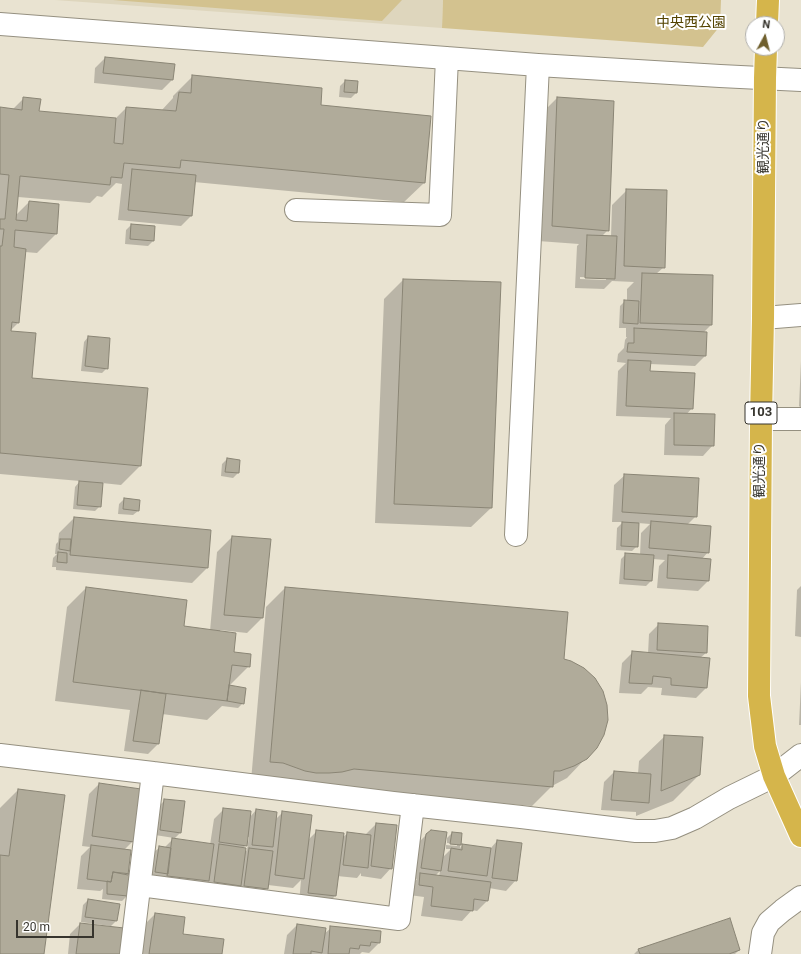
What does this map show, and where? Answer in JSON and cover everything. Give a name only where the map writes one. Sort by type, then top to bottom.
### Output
[{"type":"highway","points":[[767,16],[768,0]]},
{"type":"highway","name":"観光通り","points":[[766,56],[759,696],[765,746],[774,776],[801,836]]},
{"type":"street","points":[[0,24],[538,65],[801,80]]},
{"type":"street","points":[[296,210],[440,215],[447,58]]},
{"type":"street","points":[[516,535],[538,65]]},
{"type":"street","points":[[763,318],[801,315]]},
{"type":"street","points":[[761,419],[801,419]]},
{"type":"street","points":[[0,755],[636,831],[655,831],[672,828],[694,818],[729,798],[774,776],[801,755]]},
{"type":"street","points":[[131,954],[153,773]]},
{"type":"street","points":[[140,885],[399,919],[413,805]]},
{"type":"street","points":[[760,954],[763,933],[769,922],[801,897]]},
{"type":"shaded area","points":[[55,0],[443,0],[442,28]]},
{"type":"green space","points":[[113,0],[402,0],[382,21]]},
{"type":"green space","name":"中央西公園","points":[[443,0],[721,0],[720,26],[703,47],[442,28]]},
{"type":"building","points":[[105,57],[175,64],[173,80],[103,73]]},
{"type":"building","points":[[192,75],[322,88],[321,105],[431,116],[425,183],[181,160],[180,168],[124,163],[122,178],[111,177],[110,185],[20,176],[16,220],[27,221],[29,201],[59,204],[57,234],[15,230],[14,247],[26,249],[19,323],[12,322],[11,331],[36,333],[32,378],[148,388],[141,466],[0,453],[0,246],[2,246],[4,229],[0,229],[0,219],[5,219],[9,175],[0,174],[0,107],[22,110],[23,97],[41,99],[39,111],[116,118],[114,143],[123,144],[126,107],[176,111],[179,92],[191,93]]},
{"type":"building","points":[[345,80],[358,81],[357,93],[344,92]]},
{"type":"building","points":[[557,97],[614,101],[609,231],[552,226]]},
{"type":"building","points":[[132,169],[196,175],[192,216],[128,210]]},
{"type":"building","points":[[626,189],[667,190],[665,268],[624,266]]},
{"type":"building","points":[[131,224],[155,226],[154,241],[130,239]]},
{"type":"building","points":[[587,235],[617,236],[615,279],[585,278]]},
{"type":"building","points":[[642,273],[713,275],[712,325],[640,323]]},
{"type":"building","points":[[403,279],[501,282],[492,508],[394,504]]},
{"type":"building","points":[[624,300],[639,301],[638,324],[623,323]]},
{"type":"building","points":[[634,328],[707,332],[706,356],[627,352],[628,343],[634,343]]},
{"type":"building","points":[[88,336],[110,338],[108,369],[85,366]]},
{"type":"building","points":[[628,360],[651,361],[650,371],[695,373],[693,409],[626,406]]},
{"type":"building","points":[[674,413],[715,414],[714,446],[674,445]]},
{"type":"building","points":[[227,458],[240,460],[239,473],[225,472]]},
{"type":"building","points":[[624,474],[699,478],[697,517],[622,512]]},
{"type":"building","points":[[79,481],[103,483],[101,507],[77,505]]},
{"type":"building","points":[[124,498],[140,500],[139,511],[123,509]]},
{"type":"building","points":[[74,517],[211,530],[208,568],[70,555]]},
{"type":"building","points":[[651,521],[711,526],[709,553],[649,548]]},
{"type":"building","points":[[622,522],[639,523],[638,547],[621,546]]},
{"type":"building","points":[[232,536],[271,539],[263,618],[224,615]]},
{"type":"building","points":[[60,539],[71,539],[70,551],[59,549]]},
{"type":"building","points":[[58,552],[67,553],[67,563],[57,562]]},
{"type":"building","points":[[625,553],[654,555],[652,581],[624,579]]},
{"type":"building","points":[[668,555],[711,559],[709,581],[667,578]]},
{"type":"building","points":[[86,587],[187,600],[184,626],[236,633],[234,652],[251,654],[250,667],[232,665],[227,701],[73,682]]},
{"type":"building","points":[[285,587],[568,612],[564,659],[584,668],[595,678],[603,691],[607,705],[608,720],[604,735],[597,748],[587,759],[574,766],[560,771],[554,771],[553,787],[354,769],[342,772],[316,773],[305,771],[283,763],[270,762]]},
{"type":"building","points":[[658,623],[708,626],[707,653],[657,650]]},
{"type":"building","points":[[632,651],[710,658],[707,688],[671,685],[671,678],[653,676],[652,684],[629,683]]},
{"type":"building","points":[[229,685],[246,688],[244,704],[227,701]]},
{"type":"building","points":[[141,690],[166,694],[159,744],[133,741]]},
{"type":"building","points":[[664,735],[703,737],[700,775],[661,791]]},
{"type":"building","points":[[614,771],[651,774],[649,803],[611,800]]},
{"type":"building","points":[[99,783],[141,789],[134,842],[92,836]]},
{"type":"building","points":[[18,789],[65,795],[44,954],[0,954],[0,855],[9,856]]},
{"type":"building","points":[[164,799],[185,801],[181,833],[160,830]]},
{"type":"building","points":[[223,808],[251,811],[247,846],[219,842]]},
{"type":"building","points":[[256,809],[277,812],[273,847],[252,845]]},
{"type":"building","points":[[282,811],[312,815],[304,879],[275,875]]},
{"type":"building","points":[[376,823],[397,825],[392,869],[371,866]]},
{"type":"building","points":[[316,830],[344,833],[336,896],[308,893]]},
{"type":"building","points":[[431,830],[447,832],[441,871],[421,868],[426,834]]},
{"type":"building","points":[[347,832],[371,835],[368,868],[343,865]]},
{"type":"building","points":[[452,832],[462,833],[461,845],[450,844]]},
{"type":"building","points":[[172,838],[214,844],[209,881],[167,876]]},
{"type":"building","points":[[497,840],[522,843],[517,881],[492,878]]},
{"type":"building","points":[[219,844],[246,848],[241,886],[214,882]]},
{"type":"building","points":[[462,844],[491,848],[487,876],[448,871],[451,848],[462,850]]},
{"type":"building","points":[[91,845],[131,850],[128,875],[113,872],[111,882],[87,879]]},
{"type":"building","points":[[159,846],[171,848],[168,874],[155,872]]},
{"type":"building","points":[[249,848],[273,851],[268,889],[244,886]]},
{"type":"building","points":[[113,872],[131,874],[128,896],[107,894],[107,881],[111,882]]},
{"type":"building","points":[[420,873],[491,882],[488,901],[474,899],[473,911],[431,906],[433,887],[419,885]]},
{"type":"building","points":[[88,899],[120,904],[117,921],[85,917]]},
{"type":"building","points":[[155,913],[185,917],[183,934],[224,939],[222,954],[149,954]]},
{"type":"building","points":[[730,918],[740,950],[729,954],[640,954],[638,949]]},
{"type":"building","points":[[80,923],[124,928],[121,954],[76,954]]},
{"type":"building","points":[[297,924],[326,928],[322,953],[311,951],[311,954],[293,954]]},
{"type":"building","points":[[330,926],[381,931],[380,943],[371,942],[370,946],[360,945],[359,949],[350,948],[349,954],[328,954]]}]
